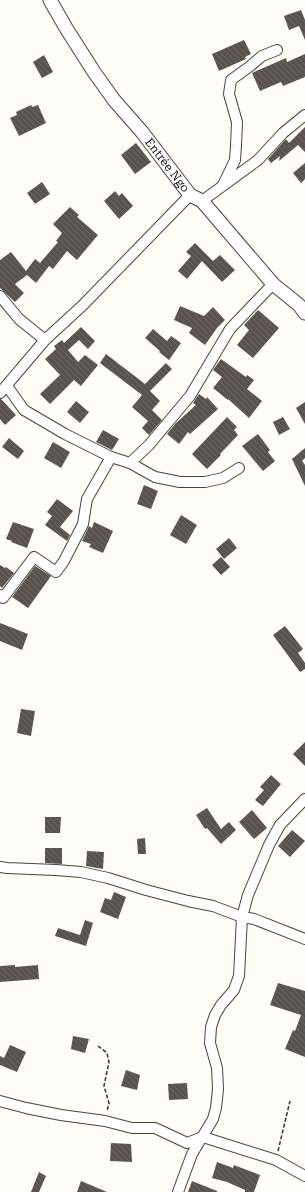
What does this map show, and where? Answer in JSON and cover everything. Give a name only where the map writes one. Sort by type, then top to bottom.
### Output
[{"type":"street","name":"Entrée Ngo","points":[[50,0],[94,72],[114,100],[142,132],[190,196],[202,201],[273,284],[303,305]]},
{"type":"street","points":[[223,185],[235,160],[236,153],[237,122],[229,94],[231,80],[262,56],[277,50]]},
{"type":"street","points":[[202,201],[258,160],[283,133],[305,115]]},
{"type":"street","points":[[190,196],[83,305],[45,340],[3,390],[24,410],[65,434],[111,457],[130,463],[155,477],[180,482],[205,482],[223,478],[239,468]]},
{"type":"street","points":[[130,463],[149,445],[190,396],[230,329],[273,284]]},
{"type":"street","points":[[0,296],[19,319],[45,340]]},
{"type":"street","points":[[0,595],[3,598],[34,557],[56,572],[83,524],[87,499],[111,457]]},
{"type":"street","points":[[178,1192],[192,1154],[213,1120],[216,1108],[218,1090],[216,1068],[210,1043],[211,1027],[215,1015],[221,1005],[234,990],[239,976],[242,917],[248,895],[269,845],[280,825],[305,799]]},
{"type":"street","points":[[2,870],[56,870],[81,872],[108,878],[181,900],[209,905],[242,917],[254,919],[305,939]]},
{"type":"street","points":[[0,1101],[54,1114],[105,1121],[132,1128],[155,1128],[187,1144],[203,1137],[276,1160],[305,1176]]},
{"type":"path","points":[[98,1046],[107,1053],[109,1062],[104,1086],[109,1103],[105,1121]]},
{"type":"path","points":[[276,1160],[290,1101]]},
{"type":"building","points":[[301,10],[305,20],[305,40],[299,26],[289,30],[284,16]]},
{"type":"building","points":[[244,40],[251,54],[245,57],[246,59],[219,71],[212,54]]},
{"type":"building","points":[[305,54],[305,77],[283,86],[281,82],[260,91],[252,73],[286,58],[287,62]]},
{"type":"building","points":[[44,55],[53,72],[42,78],[33,62]]},
{"type":"building","points":[[31,105],[32,107],[38,105],[46,123],[19,136],[10,118],[17,115],[16,112]]},
{"type":"building","points":[[305,127],[305,152],[298,145],[279,161],[280,156],[271,163],[268,159],[286,139],[289,143]]},
{"type":"building","points":[[136,143],[151,162],[135,174],[121,155]]},
{"type":"building","points":[[305,163],[305,179],[301,183],[293,173]]},
{"type":"building","points":[[42,182],[50,194],[35,204],[27,193]]},
{"type":"building","points":[[115,191],[119,196],[122,193],[133,206],[119,219],[104,201]]},
{"type":"building","points":[[70,207],[79,215],[77,217],[98,235],[77,260],[67,251],[53,269],[49,266],[36,283],[27,275],[15,284],[24,293],[15,302],[0,288],[0,260],[11,252],[26,271],[35,259],[40,263],[58,242],[56,241],[62,233],[53,224]]},
{"type":"building","points":[[195,243],[213,261],[220,255],[235,270],[222,282],[202,261],[187,279],[178,271],[191,256],[186,252]]},
{"type":"building","points":[[180,306],[204,316],[213,307],[225,320],[217,328],[205,345],[189,333],[192,328],[174,320]]},
{"type":"building","points":[[258,310],[279,328],[253,358],[237,345],[249,330],[244,325]]},
{"type":"building","points":[[81,327],[95,341],[88,349],[79,340],[68,350],[78,362],[85,355],[98,365],[81,386],[74,380],[50,404],[40,394],[60,375],[45,359],[56,349],[54,346],[62,340],[64,343]]},
{"type":"building","points":[[153,329],[167,341],[171,336],[181,343],[169,360],[145,338]]},
{"type":"building","points":[[106,354],[145,384],[166,363],[172,369],[150,391],[160,401],[152,410],[162,420],[149,435],[142,428],[148,421],[132,407],[142,395],[100,363]]},
{"type":"building","points":[[221,359],[246,377],[247,375],[254,380],[247,389],[262,401],[249,418],[213,388],[222,377],[213,370]]},
{"type":"building","points":[[199,394],[206,399],[207,397],[218,409],[190,434],[188,432],[179,444],[167,434],[176,423],[196,405],[193,403]]},
{"type":"building","points":[[0,399],[16,415],[5,425],[0,419]]},
{"type":"building","points":[[76,401],[89,412],[80,423],[67,412]]},
{"type":"building","points":[[305,402],[305,424],[296,408]]},
{"type":"building","points":[[227,417],[237,427],[234,430],[238,435],[207,469],[192,454]]},
{"type":"building","points":[[283,417],[290,429],[279,435],[273,422]]},
{"type":"building","points":[[103,430],[119,439],[112,450],[96,442]]},
{"type":"building","points":[[258,434],[270,450],[268,452],[275,461],[263,471],[242,446]]},
{"type":"building","points":[[9,438],[24,451],[18,459],[2,447]]},
{"type":"building","points":[[53,442],[70,452],[61,468],[44,458]]},
{"type":"building","points":[[305,448],[305,458],[302,461],[305,465],[305,486],[292,459]]},
{"type":"building","points":[[144,485],[158,491],[151,509],[137,504]]},
{"type":"building","points":[[57,499],[73,511],[60,527],[70,535],[67,541],[45,525],[52,516],[47,512]]},
{"type":"building","points":[[181,515],[197,525],[186,544],[170,535]]},
{"type":"building","points":[[13,522],[34,529],[27,548],[6,539]]},
{"type":"building","points":[[94,522],[113,531],[103,553],[89,547],[91,544],[82,541],[89,526],[92,528]]},
{"type":"building","points":[[229,538],[237,548],[224,559],[216,549]]},
{"type":"building","points":[[221,557],[230,567],[221,575],[212,565]]},
{"type":"building","points":[[0,565],[5,568],[6,567],[14,573],[2,588],[0,586]]},
{"type":"building","points":[[35,566],[51,576],[28,608],[12,597]]},
{"type":"building","points":[[0,623],[28,634],[22,650],[0,641]]},
{"type":"building","points":[[285,626],[303,649],[298,653],[305,663],[305,669],[300,672],[273,635]]},
{"type":"building","points":[[21,709],[35,711],[31,736],[17,733]]},
{"type":"building","points":[[305,742],[305,766],[293,754]]},
{"type":"building","points":[[271,775],[281,784],[263,806],[255,800],[264,790],[260,787]]},
{"type":"building","points":[[207,808],[221,829],[229,822],[236,830],[221,844],[207,828],[205,829],[196,815]]},
{"type":"building","points":[[252,810],[267,828],[254,839],[239,822]]},
{"type":"building","points":[[45,817],[61,817],[60,833],[45,833]]},
{"type":"building","points":[[292,830],[305,841],[290,857],[278,846]]},
{"type":"building","points":[[145,838],[146,854],[138,854],[137,839]]},
{"type":"building","points":[[45,848],[62,848],[62,864],[45,863]]},
{"type":"building","points":[[87,851],[104,852],[103,869],[86,866]]},
{"type":"building","points":[[114,892],[126,897],[118,919],[100,912],[105,898],[111,900]]},
{"type":"building","points":[[85,920],[93,923],[86,946],[55,936],[58,928],[80,935]]},
{"type":"building","points":[[15,965],[15,967],[38,965],[39,979],[0,982],[0,966]]},
{"type":"building","points":[[278,983],[305,991],[305,1057],[285,1049],[293,1030],[295,1031],[301,1015],[270,1005]]},
{"type":"building","points":[[73,1036],[89,1039],[85,1053],[71,1049]]},
{"type":"building","points":[[10,1045],[26,1052],[17,1072],[0,1065],[0,1056],[4,1058]]},
{"type":"building","points":[[126,1070],[140,1075],[137,1090],[121,1086]]},
{"type":"building","points":[[187,1083],[188,1099],[169,1100],[168,1084]]},
{"type":"building","points":[[111,1143],[131,1144],[132,1162],[110,1161]]},
{"type":"building","points":[[217,1162],[233,1168],[234,1165],[260,1175],[254,1192],[245,1192],[245,1190],[227,1182],[212,1178]]},
{"type":"building","points":[[39,1172],[46,1176],[39,1192],[31,1192]]},
{"type":"building","points":[[81,1181],[107,1192],[77,1192]]},
{"type":"building","points":[[192,1181],[217,1191],[217,1192],[188,1192]]}]
